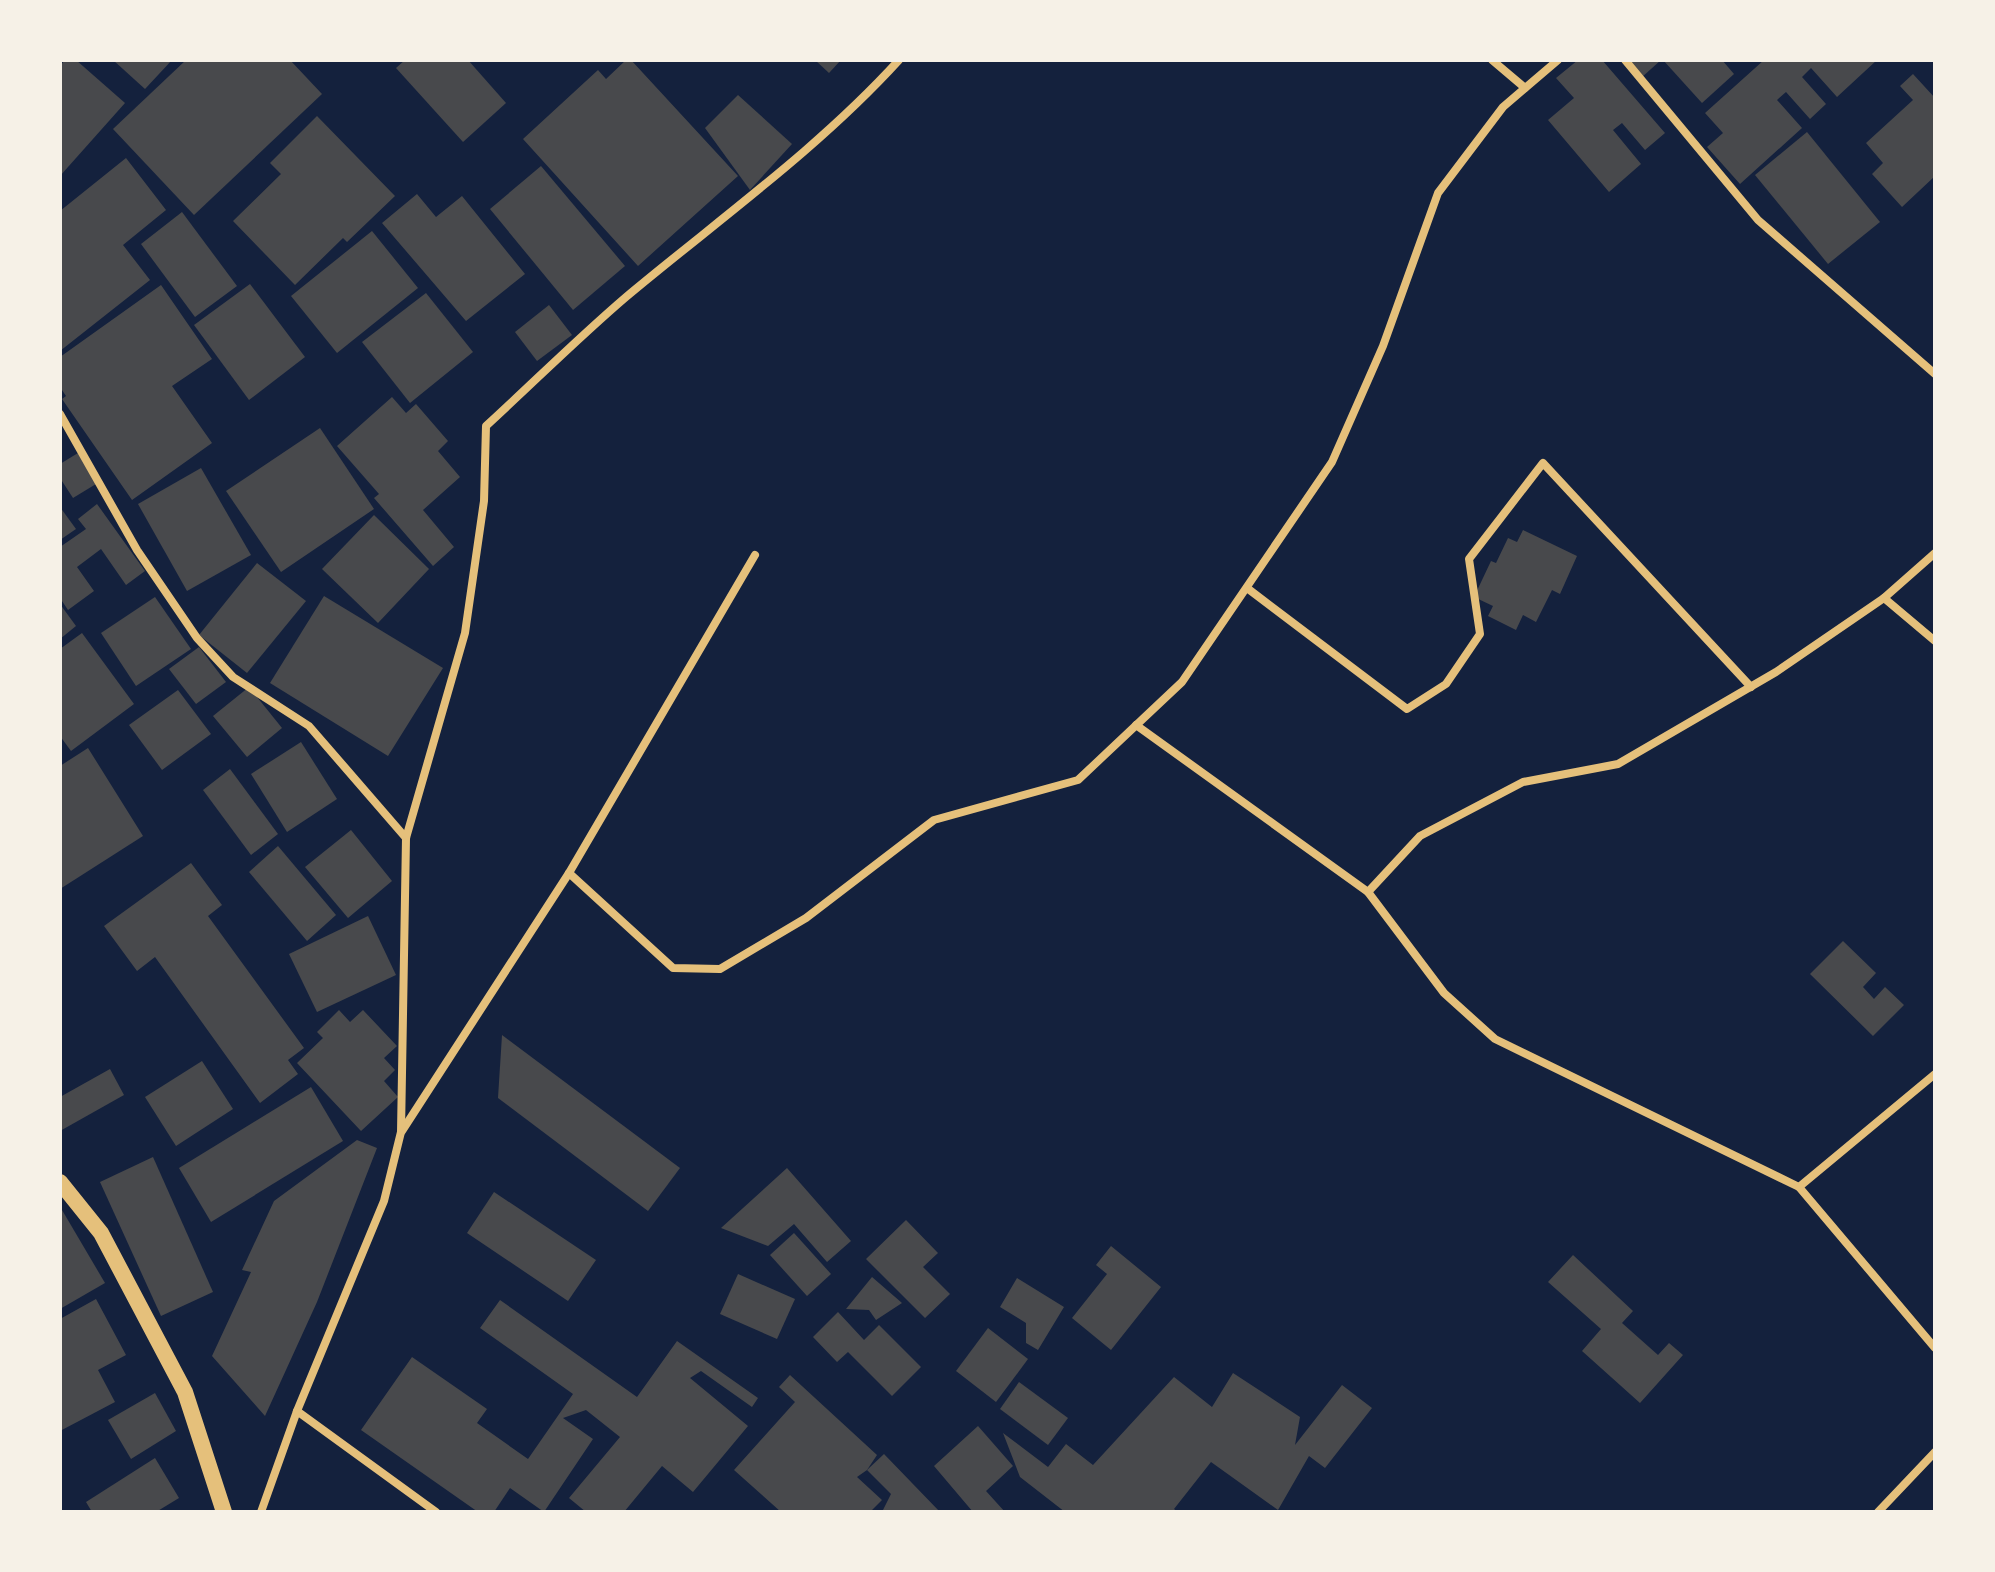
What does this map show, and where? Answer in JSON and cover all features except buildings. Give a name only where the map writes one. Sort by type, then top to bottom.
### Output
[{"type":"main road","points":[[60,1182],[101,1233],[185,1392],[224,1512]]},
{"type":"street","points":[[261,1512],[297,1411],[384,1201],[401,1132],[406,838],[465,633],[484,501],[486,426],[624,299],[791,163],[899,60]]},
{"type":"street","points":[[1492,60],[1525,88]]},
{"type":"street","points":[[569,873],[673,968],[720,969],[806,918],[934,820],[1078,780],[1182,682],[1332,462],[1383,346],[1438,193],[1503,107],[1558,60]]},
{"type":"street","points":[[1625,60],[1758,220],[1935,374]]},
{"type":"street","points":[[60,414],[137,550],[197,638],[233,677],[309,726],[406,838]]},
{"type":"street","points":[[1247,588],[1407,709],[1446,684],[1480,634],[1469,559],[1543,463],[1751,687]]},
{"type":"street","points":[[1368,892],[1420,836],[1523,782],[1618,764],[1751,687],[1884,598],[1935,553]]},
{"type":"street","points":[[401,1132],[569,873],[755,555]]},
{"type":"street","points":[[1884,598],[1935,641]]},
{"type":"street","points":[[1136,725],[1368,892],[1444,993],[1495,1039],[1799,1187],[1935,1348]]},
{"type":"street","points":[[1799,1187],[1935,1074]]},
{"type":"street","points":[[297,1411],[436,1512]]},
{"type":"street","points":[[1878,1512],[1935,1452]]}]
